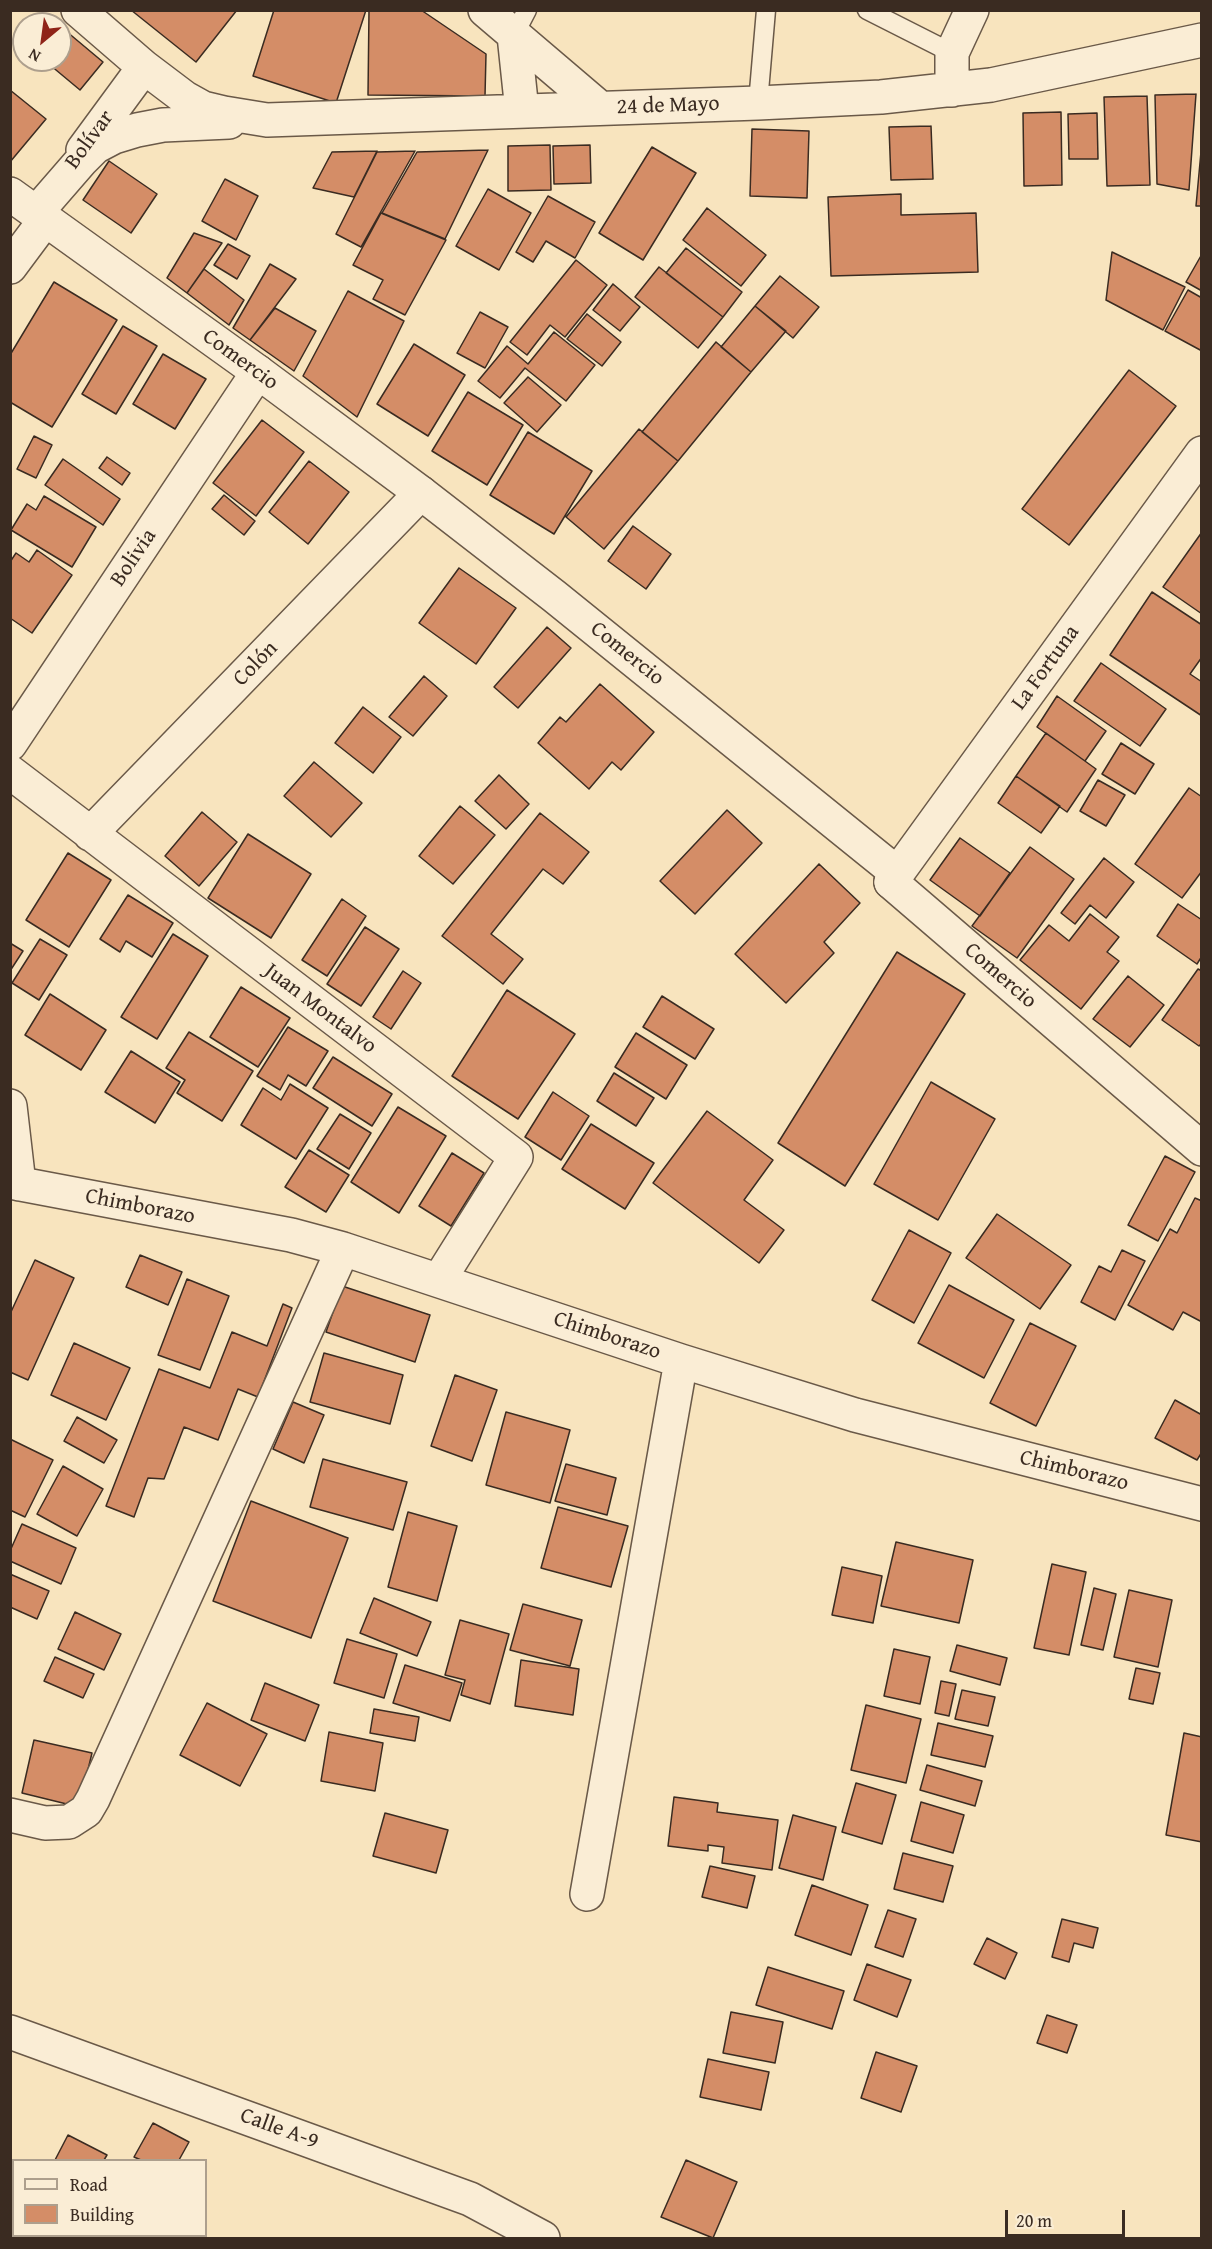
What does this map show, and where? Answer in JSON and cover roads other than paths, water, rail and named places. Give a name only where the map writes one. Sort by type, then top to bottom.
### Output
[{"type":"street","name":"24 de Mayo","points":[[78,10],[144,67],[185,98],[203,108],[267,120],[881,97],[991,85],[1202,40]]},
{"type":"street","points":[[485,10],[521,23],[600,108]]},
{"type":"street","points":[[952,90],[952,53],[972,10]]},
{"type":"street","points":[[521,23],[522,111]]},
{"type":"street","name":"Bolívar","points":[[10,267],[30,209],[144,67]]},
{"type":"street","points":[[30,209],[95,147],[114,137],[163,125],[267,120]]},
{"type":"street","name":"Comercio","points":[[30,209],[258,372],[555,596],[894,878],[1202,1149]]},
{"type":"street","name":"Bolivia","points":[[10,744],[258,372]]},
{"type":"street","name":"La Fortuna","points":[[894,878],[1202,453]]},
{"type":"street","name":"Colón","points":[[90,834],[421,493]]},
{"type":"street","name":"Juan Montalvo","points":[[10,772],[516,1158],[439,1280]]},
{"type":"street","points":[[10,1106],[15,1183]]},
{"type":"street","name":"Chimborazo","points":[[15,1183],[291,1235],[343,1249],[681,1361],[855,1415],[1202,1504]]},
{"type":"street","points":[[10,1815],[45,1823],[69,1822],[86,1811],[343,1249]]},
{"type":"street","points":[[587,1894],[681,1361]]},
{"type":"street","name":"Calle A-9","points":[[10,2032],[470,2199],[543,2238]]},
{"type":"lane","points":[[758,103],[766,10]]},
{"type":"lane","points":[[867,10],[952,53]]}]
